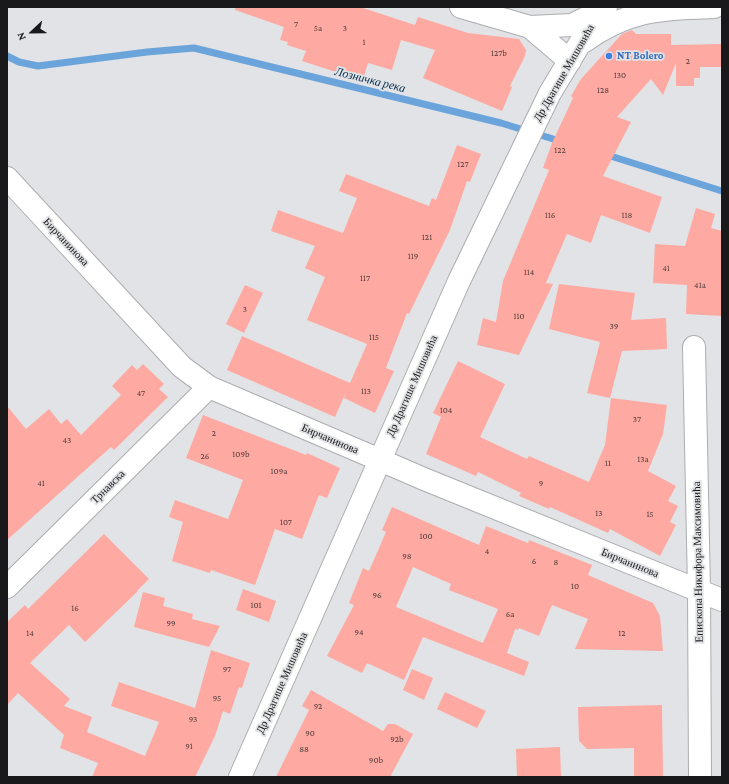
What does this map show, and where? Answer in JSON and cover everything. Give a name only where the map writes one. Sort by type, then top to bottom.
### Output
[{"type":"street","points":[[461,7],[530,27],[575,53],[614,24],[637,14],[658,9],[714,7]]},
{"type":"street","points":[[530,27],[572,25],[605,8]]},
{"type":"street","name":"Др Драгише Мишовића","points":[[240,777],[459,281],[550,93],[591,25],[605,8]]},
{"type":"street","name":"Бирчанинова","points":[[7,178],[182,368],[209,387],[424,479],[722,600]]},
{"type":"street","name":"Епископа Никифора Максимовића","points":[[694,347],[699,590],[700,777]]},
{"type":"street","name":"Трнавска","points":[[7,587],[209,387]]},
{"type":"building","points":[[235,7],[360,7],[415,25],[418,17],[468,33],[519,39],[526,50],[525,56],[510,86],[512,87],[502,111],[423,78],[435,50],[401,40],[392,70],[368,63],[364,76],[340,69],[339,73],[302,61],[306,51],[287,45],[288,42],[280,40],[284,27],[235,10]]},
{"type":"building","points":[[632,30],[636,34],[671,34],[671,45],[722,44],[722,67],[700,67],[700,78],[694,78],[694,86],[676,86],[676,63],[663,95],[651,79],[617,117],[631,122],[603,176],[662,197],[650,233],[601,215],[591,243],[567,234],[546,283],[553,284],[519,355],[477,345],[483,318],[496,322],[503,281],[549,170],[543,168],[552,143],[573,98],[571,96],[581,79],[622,34]]},
{"type":"building","points":[[457,145],[481,154],[470,182],[467,181],[450,230],[409,314],[407,313],[386,368],[394,371],[375,413],[344,398],[346,392],[335,417],[227,370],[242,336],[350,383],[367,344],[307,320],[325,277],[305,268],[315,246],[271,231],[278,210],[343,233],[357,198],[339,191],[346,174],[429,206],[432,198],[436,200]]},
{"type":"building","points":[[696,208],[715,214],[711,228],[722,231],[722,316],[686,314],[687,285],[653,283],[655,244],[685,246]]},
{"type":"building","points":[[559,284],[635,293],[631,320],[666,318],[667,349],[622,351],[610,398],[587,393],[600,342],[549,329]]},
{"type":"building","points":[[245,285],[263,293],[244,333],[226,324]]},
{"type":"building","points":[[458,361],[505,384],[480,437],[527,459],[529,456],[589,482],[605,445],[611,398],[667,405],[663,434],[648,471],[676,486],[668,501],[678,506],[670,522],[676,525],[660,556],[610,529],[608,533],[550,507],[549,509],[519,496],[521,493],[478,472],[476,476],[426,454],[441,417],[433,413]]},
{"type":"building","points":[[143,364],[164,384],[159,389],[168,397],[114,450],[111,447],[7,540],[7,406],[26,429],[49,409],[61,424],[67,419],[81,435],[121,395],[112,386],[132,365],[137,370]]},
{"type":"building","points":[[203,415],[306,455],[307,453],[340,468],[327,498],[319,495],[302,539],[275,529],[255,585],[211,570],[210,573],[172,561],[183,522],[169,517],[175,500],[228,519],[243,480],[186,458]]},
{"type":"building","points":[[392,507],[479,545],[486,526],[528,543],[529,540],[592,565],[588,575],[653,603],[660,616],[663,651],[575,649],[588,619],[552,605],[539,636],[519,628],[518,630],[515,629],[507,653],[529,662],[524,676],[423,637],[404,680],[367,663],[362,673],[327,656],[354,605],[349,603],[363,568],[369,571],[386,532],[382,530]],"holes":[[[413,567],[451,584],[449,590],[498,609],[483,643],[396,607]]]},
{"type":"building","points":[[104,534],[149,579],[85,642],[69,625],[30,663],[70,699],[64,706],[92,717],[87,732],[145,756],[159,722],[111,706],[119,682],[195,708],[211,650],[250,663],[242,688],[239,687],[230,714],[223,711],[215,736],[195,777],[92,777],[98,763],[60,748],[64,735],[18,693],[7,705],[7,622],[25,605],[28,609]]},
{"type":"building","points":[[243,589],[276,601],[269,622],[236,610]]},
{"type":"building","points":[[143,592],[165,598],[163,606],[193,614],[192,619],[220,626],[209,647],[134,627]]},
{"type":"building","points":[[412,669],[433,678],[424,700],[403,690]]},
{"type":"building","points":[[311,690],[383,731],[388,724],[395,724],[413,734],[390,777],[276,777],[309,710],[302,706]]},
{"type":"building","points":[[445,692],[486,711],[477,728],[437,709]]},
{"type":"building","points":[[662,705],[663,777],[634,777],[634,748],[587,749],[579,741],[578,707]]},
{"type":"building","points":[[560,747],[561,777],[517,777],[516,749]]},
{"type":"waterway","name":"Лозничка река","points":[[7,56],[19,62],[38,66],[147,52],[194,48],[501,123],[563,142]]},
{"type":"waterway","name":"Лозничка река","points":[[604,154],[722,191]]},
{"type":"place","name":"NT Bolero","points":[[609,56]]}]
